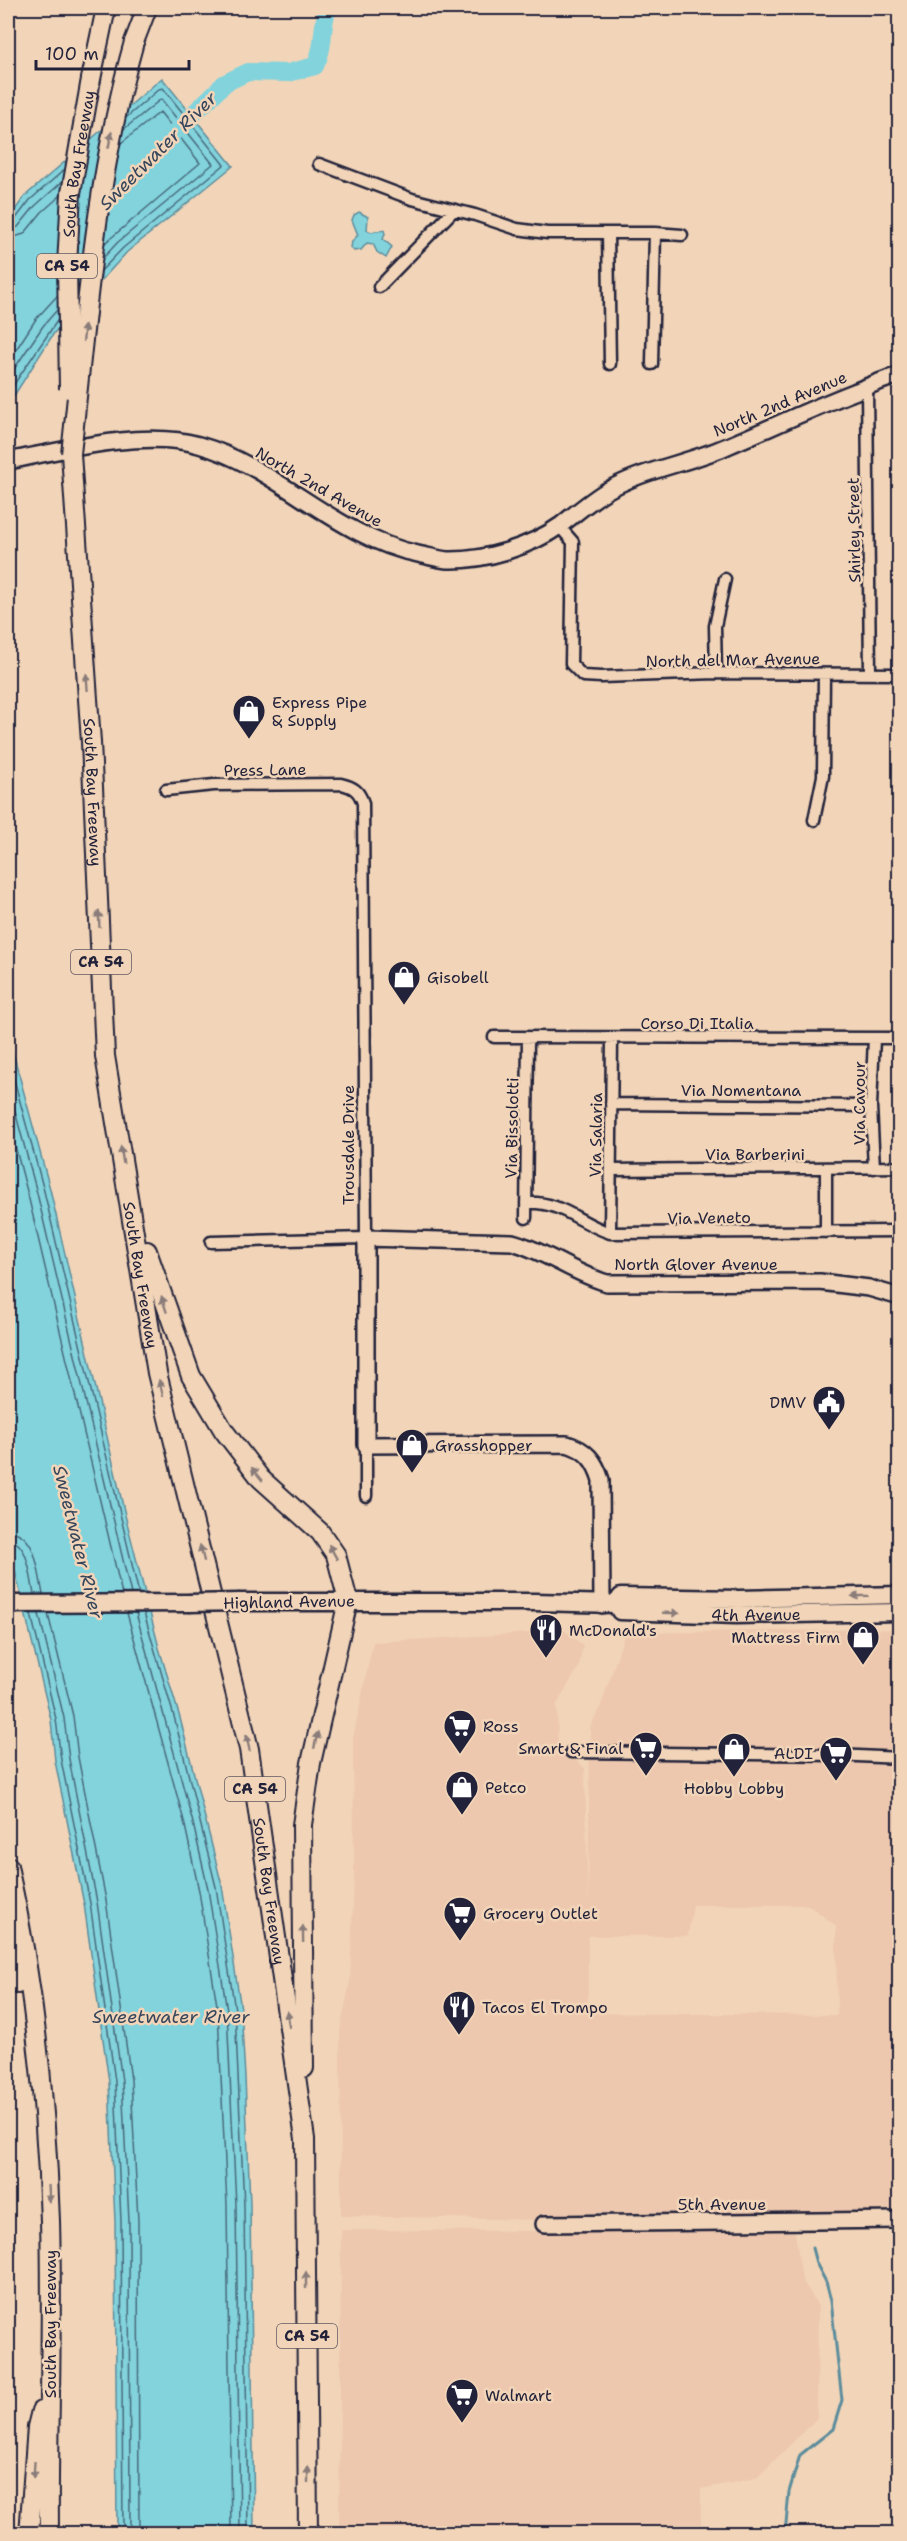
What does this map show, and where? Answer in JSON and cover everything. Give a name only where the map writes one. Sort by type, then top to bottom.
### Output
[{"type":"highway","name":"South Bay Freeway","points":[[106,8],[71,193],[67,349],[72,473],[91,742],[105,1056],[157,1373],[249,1749],[305,2139],[308,2534]]},
{"type":"highway","points":[[71,454],[106,158],[117,102],[134,42],[147,10]]},
{"type":"highway","points":[[128,1195],[166,1312],[191,1376],[224,1431],[261,1479],[320,1532],[336,1555],[348,1601],[311,1763],[302,1825],[305,2139]]},
{"type":"highway","name":"South Bay Freeway","points":[[8,1866],[23,1933],[39,2051],[47,2161],[50,2221],[51,2372],[49,2534]]},
{"type":"highway","points":[[8,1929],[47,2161]]},
{"type":"highway","points":[[29,2534],[37,2427],[51,2372]]},
{"type":"main road","name":"4th Avenue","points":[[609,1605],[621,1597],[739,1599],[900,1594]]},
{"type":"main road","name":"Highland Avenue","points":[[8,1604],[571,1602]]},
{"type":"main road","name":"4th Avenue","points":[[571,1602],[609,1605],[620,1611],[736,1615],[900,1612]]},
{"type":"street","points":[[319,164],[412,199],[517,229],[547,233],[682,235]]},
{"type":"street","points":[[379,287],[454,210]]},
{"type":"street","points":[[608,233],[610,364]]},
{"type":"street","points":[[652,364],[655,233]]},
{"type":"street","name":"North 2nd Avenue","points":[[8,461],[111,442],[163,440],[197,444],[234,458],[378,543],[406,552],[445,560],[486,557],[515,548],[559,526],[608,490],[655,469],[705,455],[900,375]]},
{"type":"street","name":"Shirley Street","points":[[867,387],[870,674]]},
{"type":"street","name":"North del Mar Avenue","points":[[559,526],[573,542],[571,664],[583,676],[716,673],[900,674]]},
{"type":"street","points":[[716,673],[717,612],[725,579]]},
{"type":"street","points":[[814,820],[823,776],[824,674]]},
{"type":"street","name":"Press Lane","points":[[166,790],[214,785],[341,784],[350,786],[360,794]]},
{"type":"street","name":"Trousdale Drive","points":[[360,794],[363,817],[366,1496]]},
{"type":"street","name":"Corso Di Italia","points":[[494,1036],[528,1038],[900,1038]]},
{"type":"street","name":"Via Bissolotti","points":[[526,1218],[528,1038]]},
{"type":"street","name":"Via Salaria","points":[[609,1233],[612,1038]]},
{"type":"street","name":"Via Cavour","points":[[874,1038],[871,1106],[874,1168]]},
{"type":"street","name":"Via Nomentana","points":[[611,1104],[871,1106]]},
{"type":"street","name":"Via Barberini","points":[[611,1170],[900,1167]]},
{"type":"street","points":[[826,1169],[826,1232]]},
{"type":"street","name":"Via Veneto","points":[[526,1203],[541,1202],[555,1205],[590,1226],[609,1233],[900,1232]]},
{"type":"street","name":"North Glover Avenue","points":[[212,1242],[366,1238],[512,1242],[526,1246],[583,1276],[607,1283],[820,1282],[869,1288],[900,1297]]},
{"type":"street","points":[[366,1445],[567,1444],[585,1452],[597,1467],[601,1480],[609,1605]]},
{"type":"street","points":[[571,1752],[837,1755],[900,1758]]},
{"type":"street","name":"5th Avenue","points":[[544,2224],[900,2220]]},
{"type":"shaded area","points":[[899,1629],[899,2213],[586,2213],[543,2220],[341,2216],[340,2030],[350,1982],[354,1874],[353,1738],[373,1642],[565,1631],[583,1645],[579,1667],[557,1704],[558,1746],[585,1768],[588,1904],[590,1727],[601,1705],[625,1633]],"holes":[[[693,1905],[808,1905],[836,1926],[837,2015],[588,2013],[588,1936],[688,1936]]]},
{"type":"shaded area","points":[[341,2230],[795,2232],[802,2279],[818,2306],[817,2418],[757,2478],[701,2489],[701,2533],[339,2534]]},
{"type":"water","name":"Sweetwater River","points":[[162,78],[233,166],[127,252],[54,333],[8,405],[8,220],[25,196]]},
{"type":"water","points":[[359,212],[368,217],[367,230],[371,232],[384,230],[383,239],[392,247],[386,258],[377,252],[373,244],[367,243],[361,250],[354,251],[351,248],[352,241],[358,235],[352,220]]},
{"type":"water","name":"Sweetwater River","points":[[8,1034],[50,1189],[125,1515],[159,1648],[180,1718],[222,1886],[241,2009],[245,2077],[250,2204],[254,2533],[117,2533],[115,2222],[109,2082],[84,1904],[55,1761],[51,1720],[8,1542]]},
{"type":"waterway","name":"Sweetwater River","points":[[176,131],[225,83],[248,72],[288,73],[315,66],[321,51],[328,8]]},
{"type":"waterway","points":[[785,2534],[789,2492],[800,2455],[833,2429],[842,2400],[831,2301],[812,2248]]},
{"type":"place","name":"Express Pipe & Supply","points":[[249,740]]},
{"type":"place","name":"Gisobell","points":[[404,1006]]},
{"type":"place","name":"DMV","points":[[829,1431]]},
{"type":"place","name":"Grasshopper","points":[[412,1474]]},
{"type":"place","name":"McDonald's","points":[[546,1659]]},
{"type":"place","name":"Mattress Firm","points":[[863,1666]]},
{"type":"place","name":"Ross","points":[[460,1755]]},
{"type":"place","name":"Smart & Final","points":[[646,1777]]},
{"type":"place","name":"Hobby Lobby","points":[[734,1778]]},
{"type":"place","name":"ALDI","points":[[836,1782]]},
{"type":"place","name":"Petco","points":[[462,1816]]},
{"type":"place","name":"Grocery Outlet","points":[[460,1942]]},
{"type":"place","name":"Tacos El Trompo","points":[[459,2036]]},
{"type":"place","name":"Walmart","points":[[462,2424]]}]
